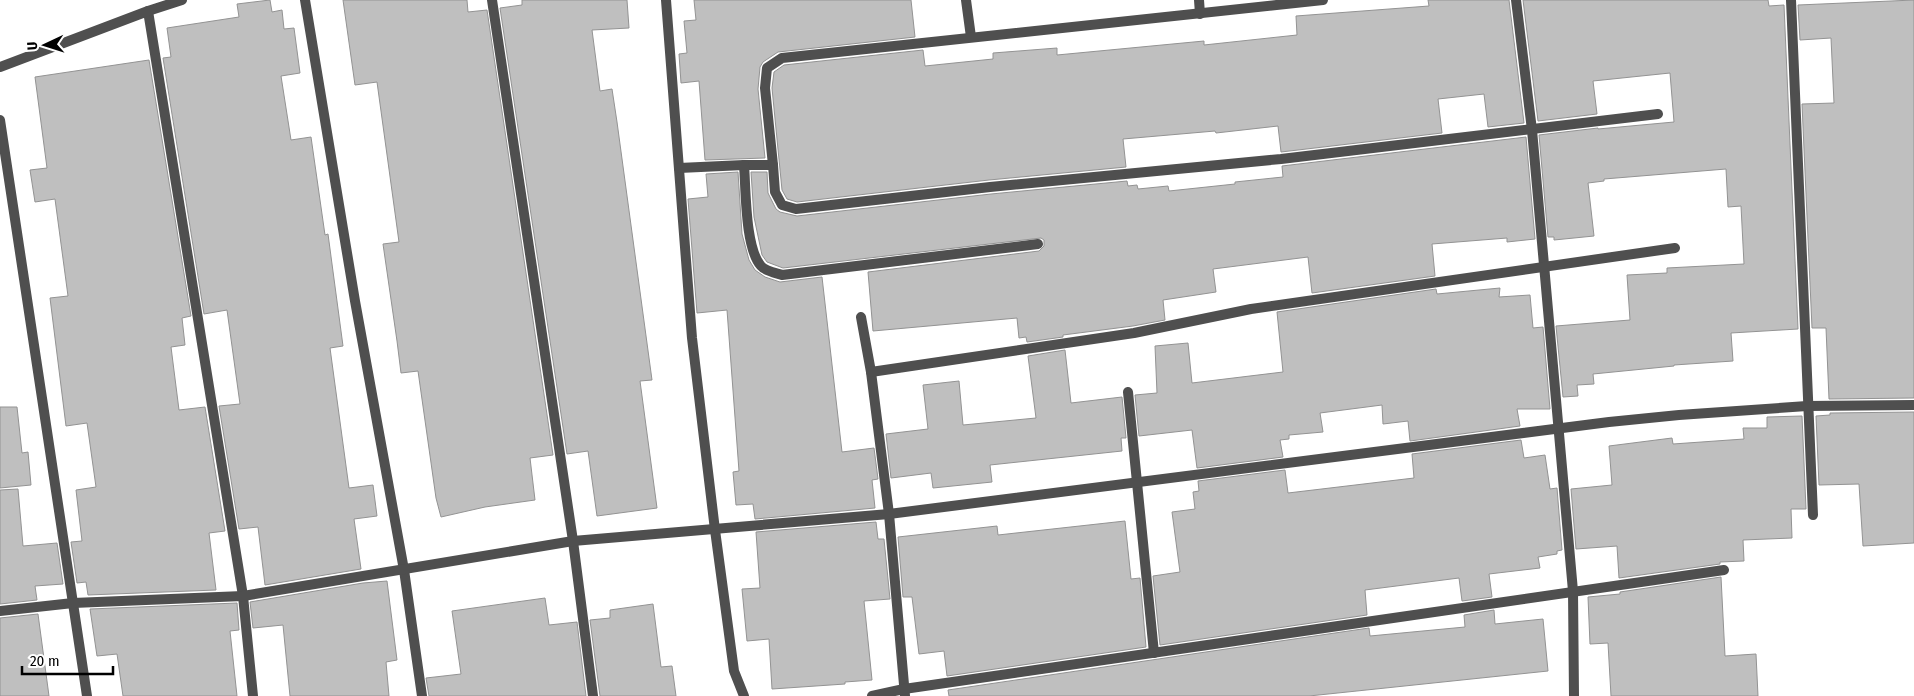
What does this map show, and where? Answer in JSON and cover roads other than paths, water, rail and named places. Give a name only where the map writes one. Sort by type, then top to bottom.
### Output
[{"type":"street","points":[[0,67],[148,10],[182,0]]},
{"type":"street","points":[[305,0],[355,301],[404,570],[422,696]]},
{"type":"street","points":[[492,0],[573,541],[593,696]]},
{"type":"street","points":[[666,0],[692,338],[714,530],[734,671],[744,696]]},
{"type":"street","points":[[966,0],[971,37]]},
{"type":"street","points":[[1199,0],[1200,14]]},
{"type":"street","points":[[1323,0],[782,58],[767,68],[765,88],[776,192],[782,205],[796,209],[990,187],[1281,159],[1658,114]]},
{"type":"street","points":[[1516,0],[1532,130],[1573,591],[1574,696]]},
{"type":"street","points":[[1791,0],[1813,515]]},
{"type":"street","points":[[148,10],[243,596],[253,696]]},
{"type":"street","points":[[0,120],[87,696]]},
{"type":"street","points":[[744,165],[753,254],[762,268],[782,275],[1038,244]]},
{"type":"street","points":[[679,168],[772,165]]},
{"type":"street","points":[[870,372],[1134,333],[1251,309],[1675,248]]},
{"type":"street","points":[[861,317],[888,514],[905,692]]},
{"type":"street","points":[[1128,392],[1154,653]]},
{"type":"street","points":[[0,611],[73,603],[243,596],[573,541],[888,514],[1137,481],[1679,414],[1807,406],[1914,405]]},
{"type":"street","points":[[872,696],[1724,570]]}]
